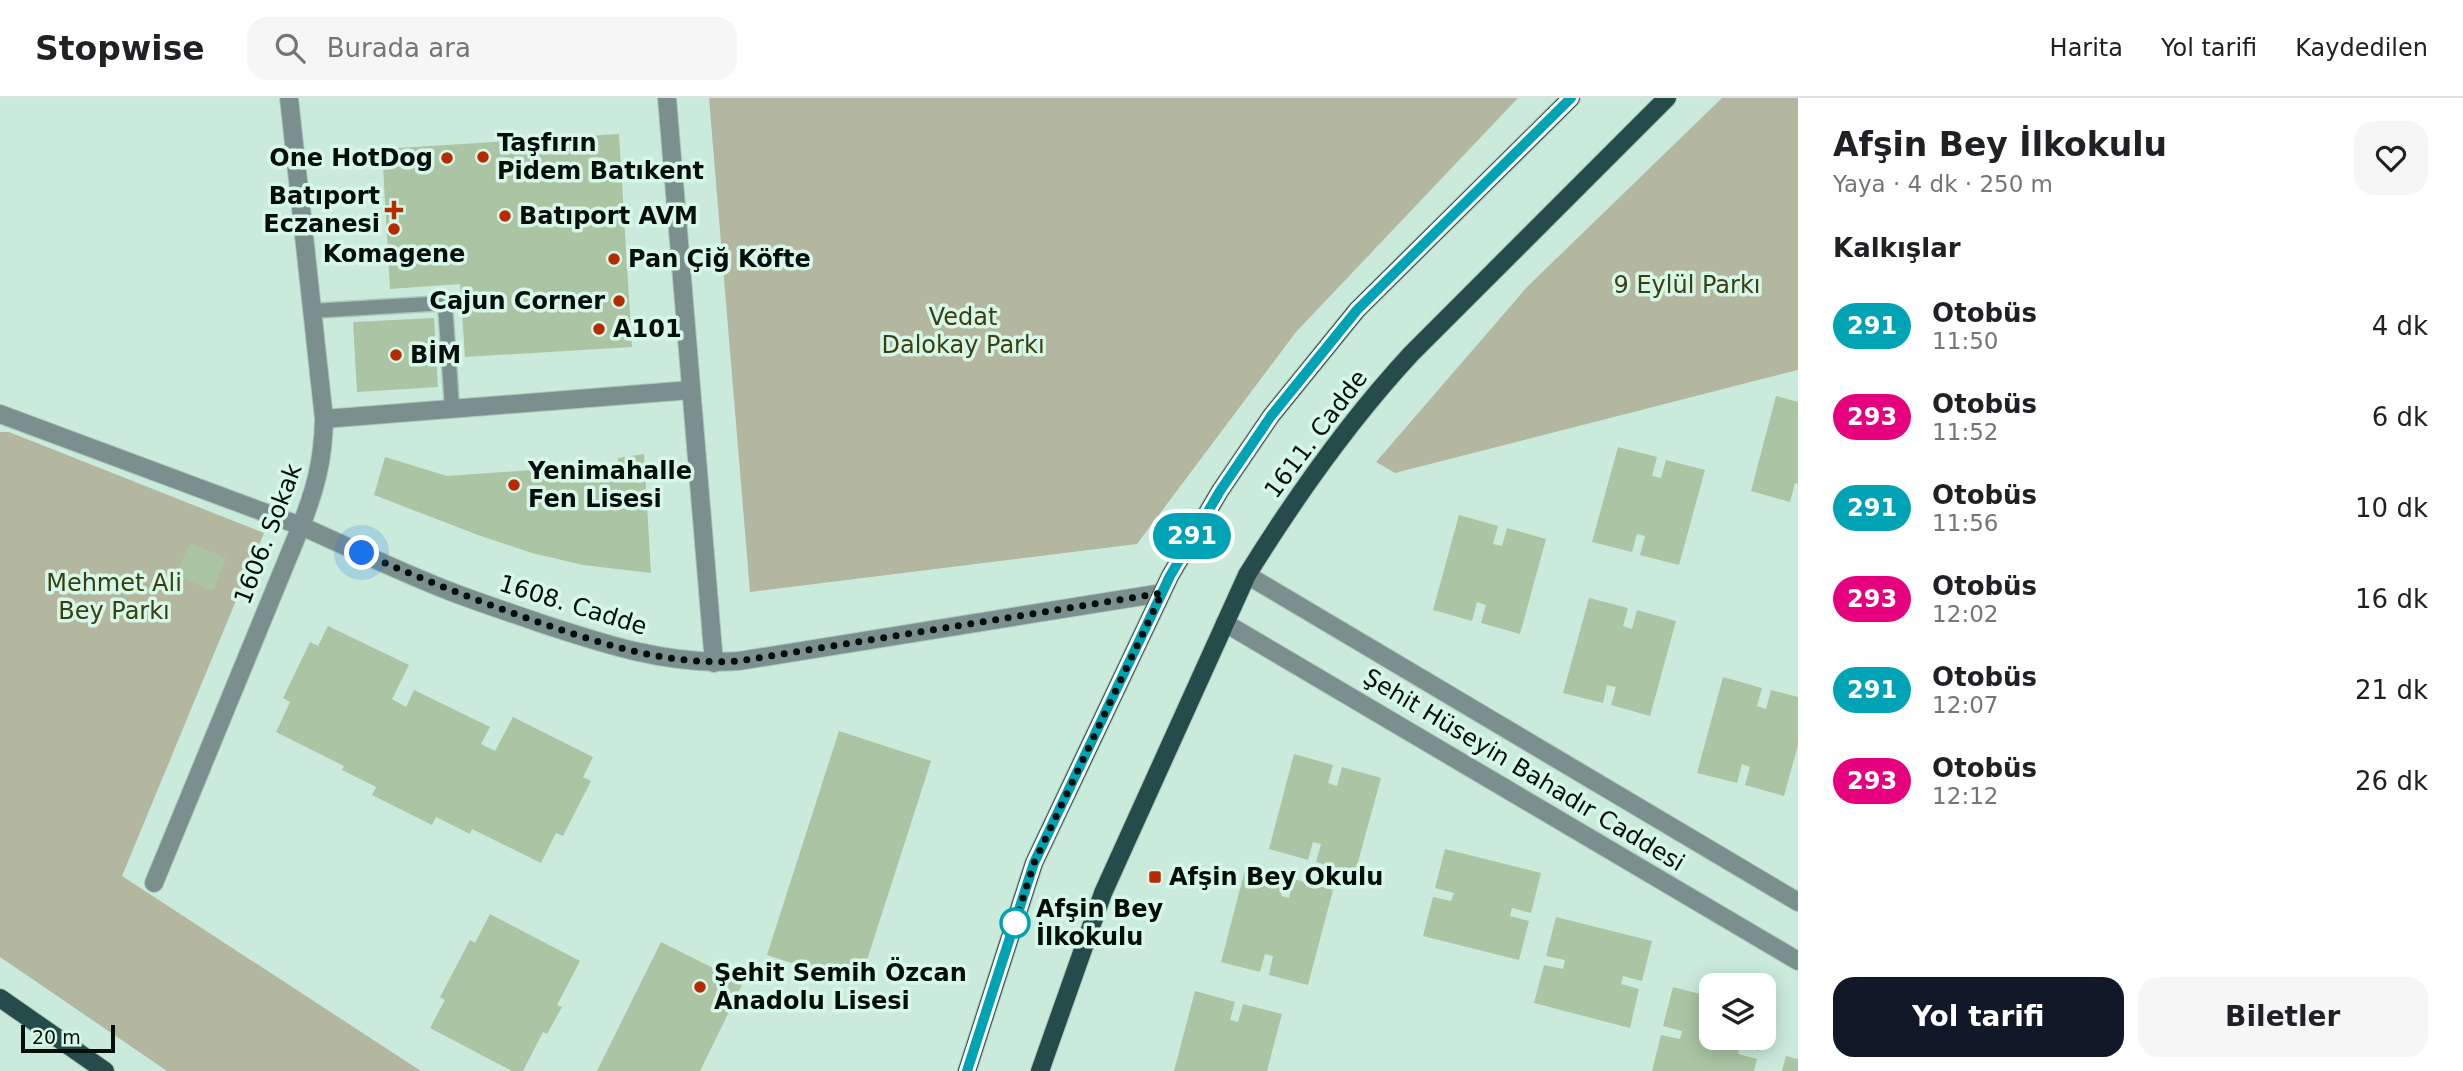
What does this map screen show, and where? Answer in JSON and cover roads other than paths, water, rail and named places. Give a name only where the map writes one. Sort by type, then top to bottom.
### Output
[{"type":"main road","name":"1611. Cadde","points":[[967,1071],[1034,863],[1162,593],[1199,525],[1239,461],[1309,368],[1357,310],[1571,98]]},
{"type":"main road","name":"1611. Cadde","points":[[1040,1071],[1103,893],[1247,575],[1315,471],[1371,397],[1410,354],[1667,98]]},
{"type":"main road","points":[[0,998],[106,1071]]},
{"type":"street","name":"1606. Sokak","points":[[154,883],[301,526],[319,475],[323,453],[324,419],[289,98]]},
{"type":"street","points":[[667,98],[714,663]]},
{"type":"street","points":[[324,419],[691,390]]},
{"type":"street","name":"1608. Cadde","points":[[0,414],[301,526],[455,593],[590,640],[636,652],[714,663],[752,659],[1162,593]]},
{"type":"street","name":"Şehit Hüseyin Bahadır Caddesi","points":[[1247,575],[1798,902]]},
{"type":"street","name":"Şehit Hüseyin Bahadır Caddesi","points":[[1225,623],[1798,961]]},
{"type":"lane","points":[[312,312],[445,303],[452,408]]},
{"type":"place","name":"Taşfırın Pidem Batıkent","points":[[483,157]]},
{"type":"place","name":"One HotDog","points":[[447,158]]},
{"type":"place","name":"Batıport Eczanesi","points":[[394,210]]},
{"type":"place","name":"Batıport AVM","points":[[505,216]]},
{"type":"place","name":"Komagene","points":[[394,229]]},
{"type":"place","name":"Pan Çiğ Köfte","points":[[614,259]]},
{"type":"place","name":"Cajun Corner","points":[[619,301]]},
{"type":"place","name":"A101","points":[[599,329]]},
{"type":"place","name":"BİM","points":[[396,355]]},
{"type":"place","name":"Yenimahalle Fen Lisesi","points":[[514,485]]},
{"type":"place","name":"Afşin Bey Okulu","points":[[1155,877]]},
{"type":"place","name":"Afşin Bey İlkokulu","points":[[1015,923]]},
{"type":"place","name":"Şehit Semih Özcan Anadolu Lisesi","points":[[700,987]]},
{"type":"park label","name":"9 Eylül Parkı","points":[[1687,285]]},
{"type":"park label","name":"Vedat Dalokay Parkı","points":[[963,331]]},
{"type":"park label","name":"Mehmet Ali Bey Parkı","points":[[114,597]]}]
